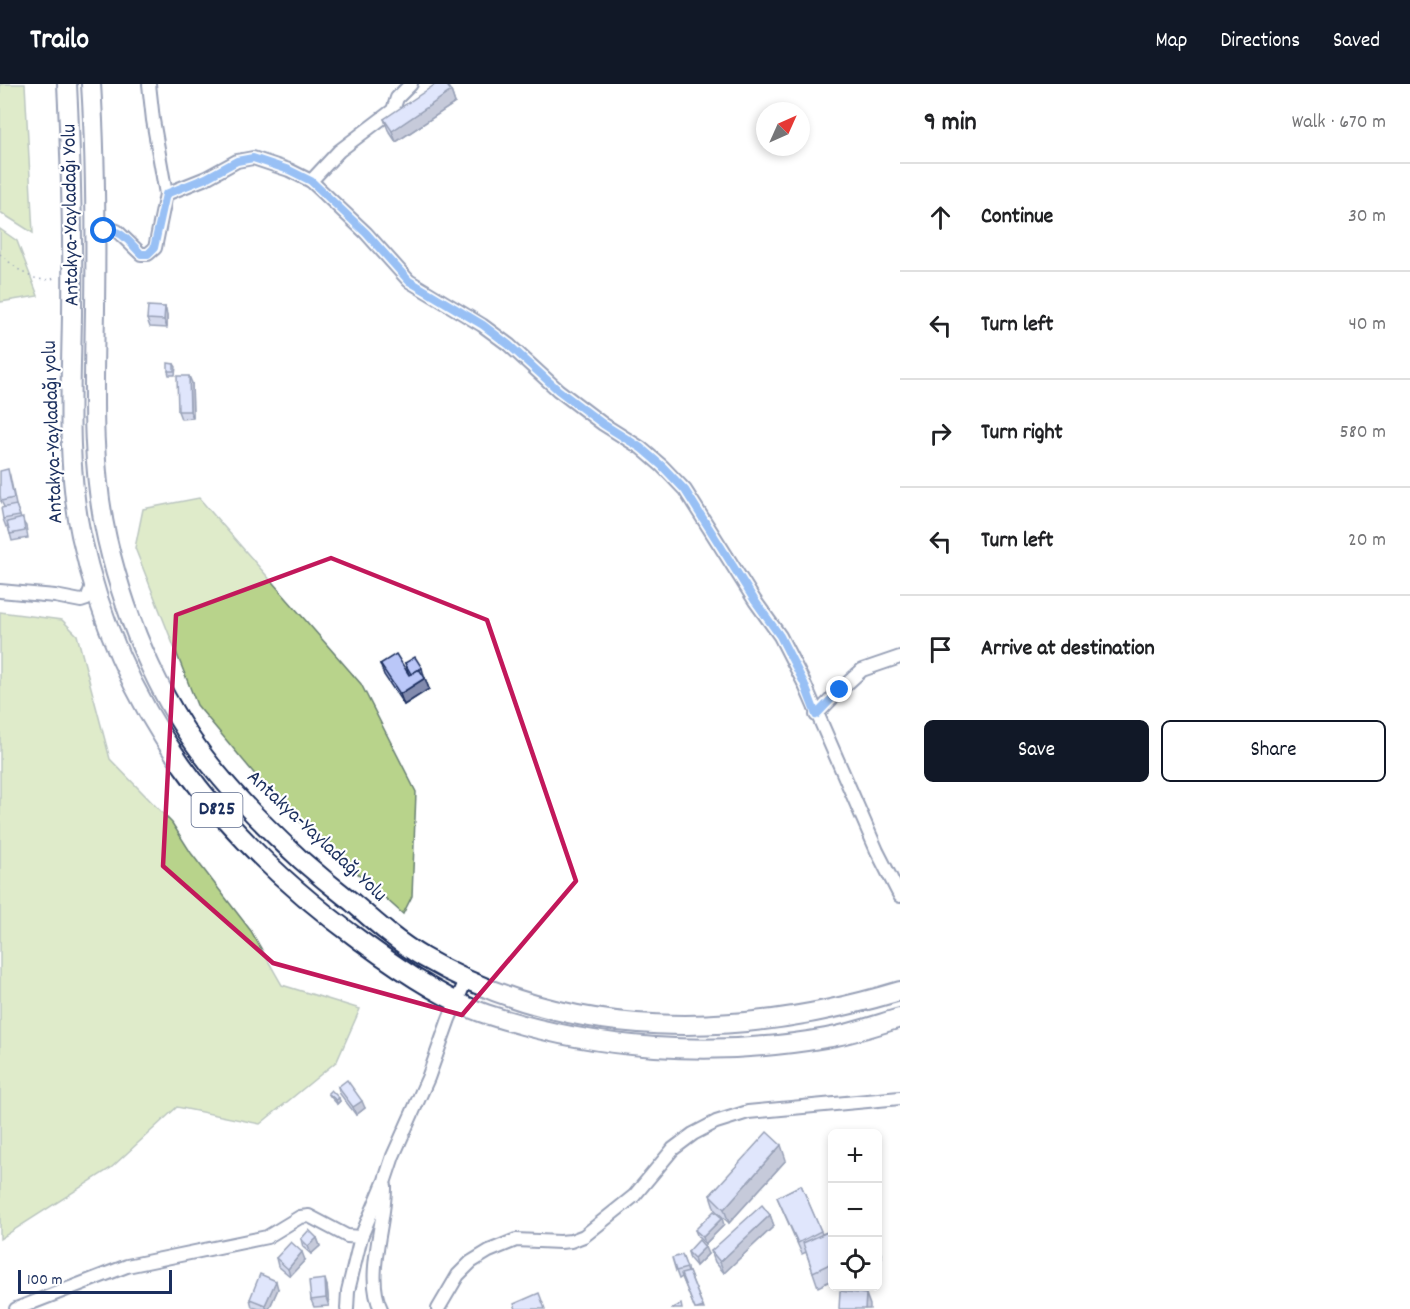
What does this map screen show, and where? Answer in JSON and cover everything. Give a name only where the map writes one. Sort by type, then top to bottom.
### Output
[{"type":"highway","name":"Antakya-Yayladağı yolu","points":[[67,84],[71,181],[71,414],[80,533],[109,630],[148,715],[173,754],[237,834],[333,921],[382,957],[483,1013],[587,1040],[682,1048],[734,1048],[829,1038],[900,1017]]},
{"type":"highway","name":"Antakya-Yayladağı Yolu","points":[[91,84],[96,178],[95,414],[100,490],[106,535],[115,570],[149,661],[170,704],[192,740],[221,779],[291,850],[394,938],[421,956],[466,980],[492,990],[580,1016],[642,1024],[771,1021],[817,1013],[900,992]]},
{"type":"street","points":[[96,236],[111,229],[117,231],[141,254],[148,254],[154,248],[166,194],[149,84]]},
{"type":"street","points":[[311,181],[339,151],[393,110],[397,98],[411,84]]},
{"type":"street","points":[[166,194],[206,178],[237,161],[253,158],[289,170],[311,181],[366,233],[409,281],[483,325],[509,345],[558,390],[603,424],[641,448],[662,466],[685,490],[755,601],[780,636],[804,683],[877,851],[900,896]]},
{"type":"street","points":[[0,591],[81,601],[87,599],[94,582]]},
{"type":"street","points":[[816,715],[862,670],[900,657]]},
{"type":"street","points":[[347,1309],[348,1291],[361,1237],[393,1156],[428,1078],[466,980]]},
{"type":"street","points":[[438,1309],[458,1275],[471,1262],[489,1251],[516,1240],[560,1242],[584,1236],[634,1196],[673,1149],[693,1134],[716,1122],[748,1112],[900,1098]]},
{"type":"street","points":[[381,1309],[376,1298],[375,1281],[376,1257],[386,1200],[385,1180]]},
{"type":"street","points":[[16,1309],[128,1266],[267,1237],[300,1217],[309,1216],[347,1236],[361,1237]]},
{"type":"path","points":[[0,254],[25,275],[51,280]]},
{"type":"highlighted area","points":[[331,558],[487,620],[576,881],[462,1015],[273,963],[163,866],[176,615]]},
{"type":"green space","points":[[0,84],[25,84],[33,233],[0,212]]},
{"type":"green space","points":[[0,229],[17,241],[38,296],[0,302]]},
{"type":"green space","points":[[199,498],[361,684],[416,792],[412,896],[403,914],[278,802],[197,705],[135,548],[143,509]]},
{"type":"green space","points":[[0,612],[62,620],[77,635],[110,759],[172,823],[191,853],[251,931],[282,985],[360,1009],[337,1061],[260,1124],[177,1107],[111,1168],[0,1239]]},
{"type":"building","points":[[436,84],[446,84],[451,91],[392,131],[384,119]]},
{"type":"building","points":[[148,306],[165,307],[164,320],[147,319]]},
{"type":"building","points":[[168,363],[174,364],[174,371],[168,371]]},
{"type":"building","points":[[177,376],[189,376],[190,411],[178,411]]},
{"type":"building","points":[[8,469],[14,498],[1,501],[0,471]]},
{"type":"building","points":[[16,505],[20,516],[3,519],[1,508]]},
{"type":"building","points":[[23,518],[25,531],[10,534],[7,522]]},
{"type":"building","points":[[396,654],[409,675],[419,669],[425,678],[400,694],[380,664]]},
{"type":"building","points":[[415,657],[422,668],[411,674],[405,663]]},
{"type":"building","points":[[347,1080],[362,1101],[353,1107],[338,1087]]},
{"type":"building","points":[[331,1090],[339,1098],[336,1100],[328,1093]]},
{"type":"building","points":[[767,1132],[781,1145],[724,1209],[710,1195]]},
{"type":"building","points":[[801,1185],[821,1231],[798,1243],[777,1197]]},
{"type":"building","points":[[762,1205],[770,1215],[720,1262],[711,1251]]},
{"type":"building","points":[[714,1211],[722,1218],[703,1237],[695,1230]]},
{"type":"building","points":[[309,1230],[317,1238],[308,1246],[301,1239]]},
{"type":"building","points":[[828,1232],[828,1265],[813,1272],[803,1243]]},
{"type":"building","points":[[699,1240],[705,1247],[694,1258],[688,1252]]},
{"type":"building","points":[[291,1242],[302,1252],[288,1269],[276,1258]]},
{"type":"building","points":[[682,1255],[687,1268],[676,1271],[672,1258]]},
{"type":"building","points":[[689,1272],[703,1307],[697,1309],[695,1309],[681,1274]]},
{"type":"building","points":[[260,1274],[276,1281],[265,1305],[250,1299]]},
{"type":"building","points":[[325,1279],[326,1298],[311,1300],[309,1281]]},
{"type":"building","points":[[840,1291],[866,1294],[865,1309],[839,1309]]},
{"type":"building","points":[[539,1293],[545,1309],[516,1309],[514,1304]]},
{"type":"building","points":[[681,1304],[682,1309],[671,1309]]},
{"type":"route","points":[[104,231],[111,229],[117,231],[141,254],[148,254],[154,248],[166,194],[206,178],[237,161],[253,158],[289,170],[311,181],[366,233],[409,281],[483,325],[509,345],[558,390],[603,424],[641,448],[662,466],[685,490],[755,601],[780,636],[804,683],[816,715],[840,690]]}]
